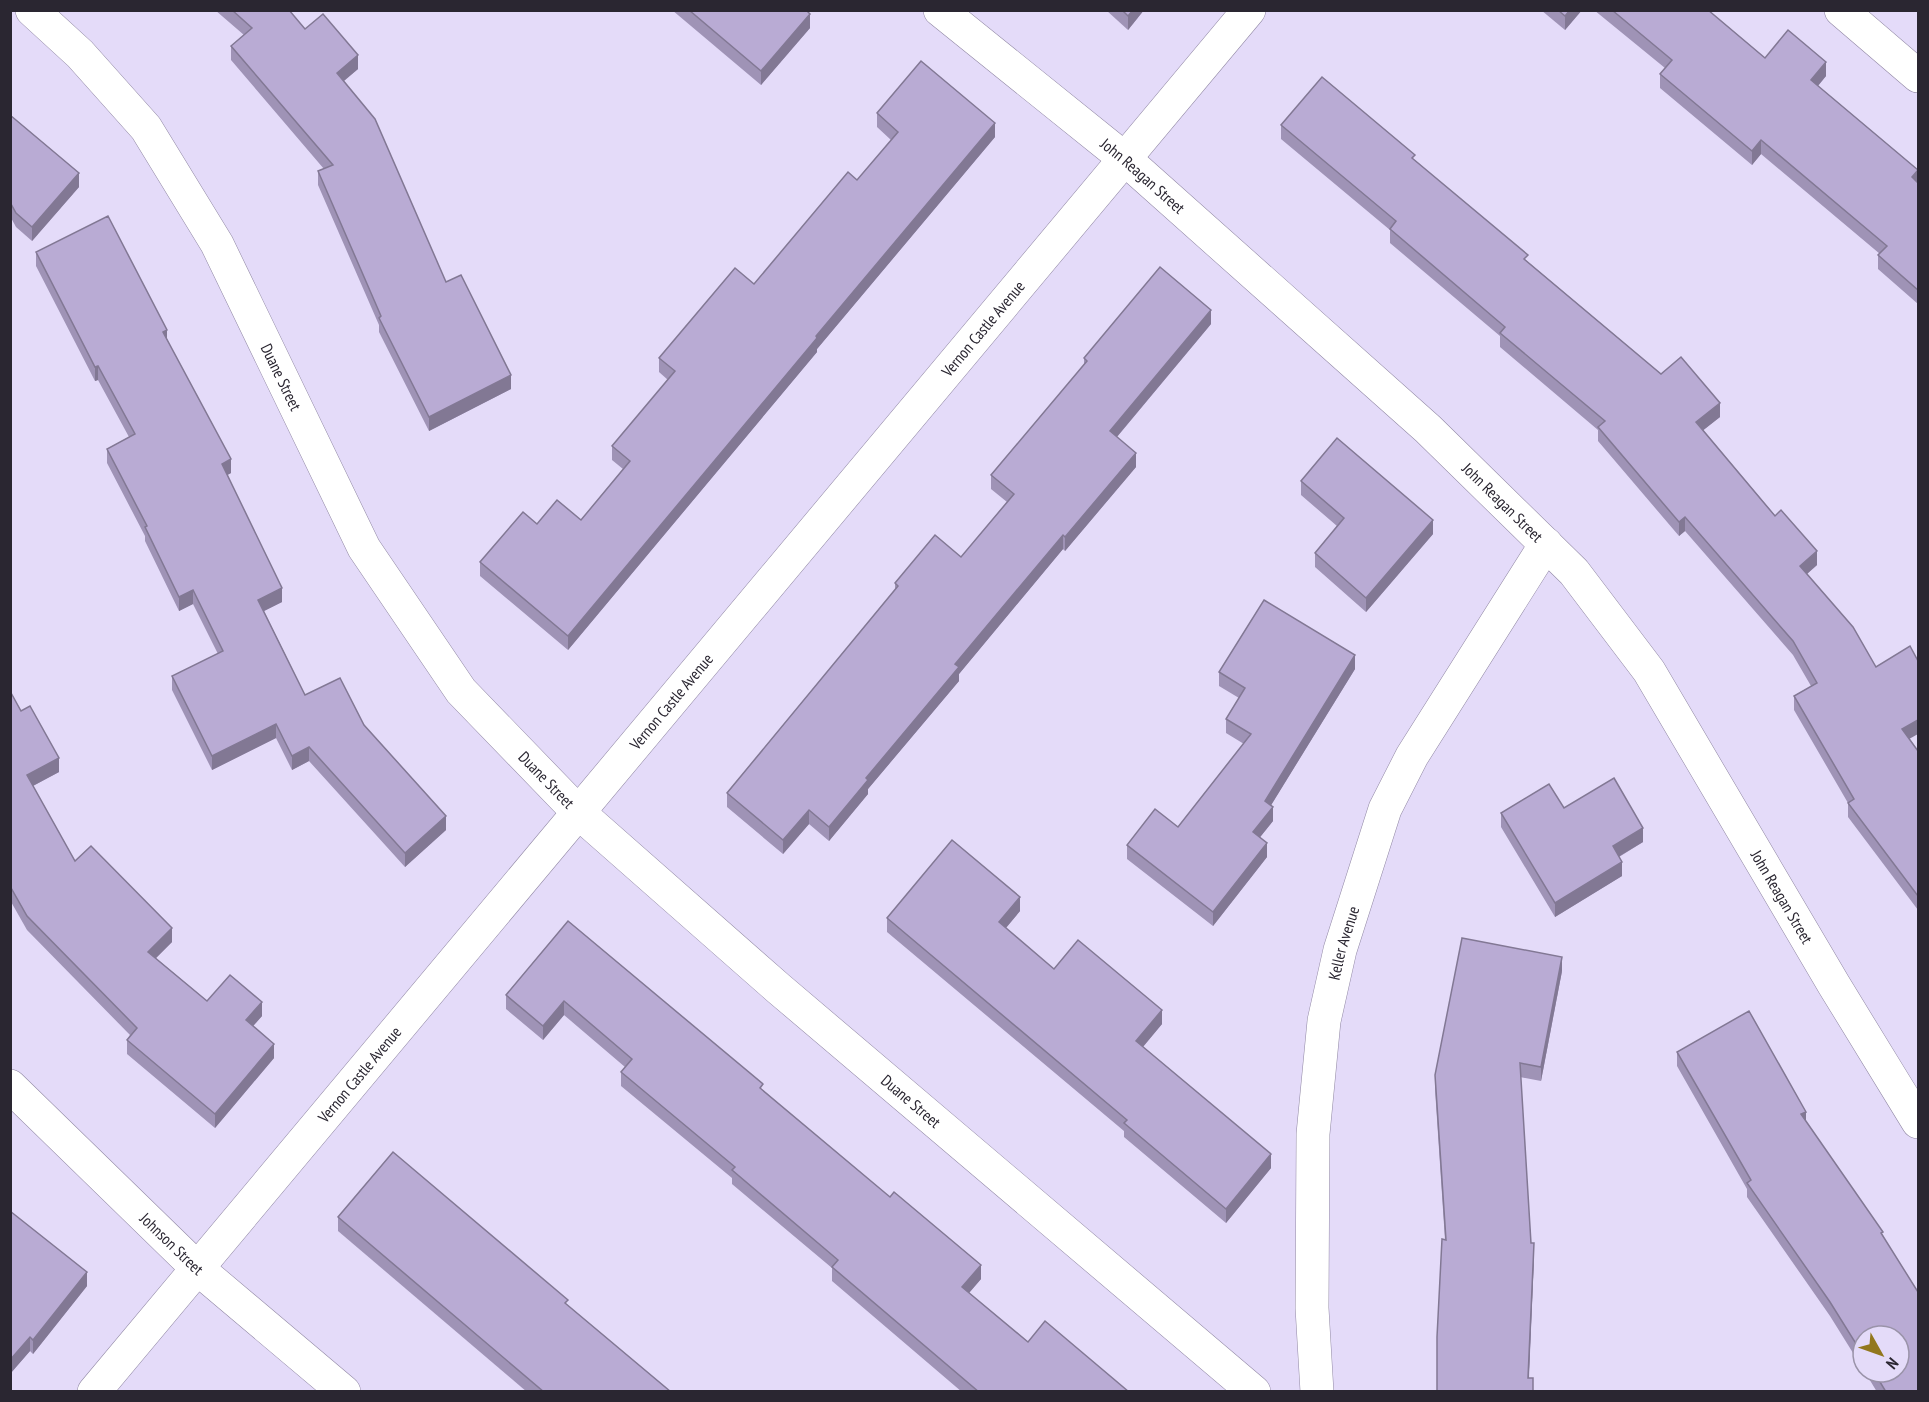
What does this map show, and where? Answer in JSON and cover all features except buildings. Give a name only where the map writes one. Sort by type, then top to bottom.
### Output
[{"type":"street","name":"Duane Street","points":[[32,10],[80,54],[146,129],[158,148],[217,244],[364,548],[461,691],[578,812],[777,988],[1254,1392]]},
{"type":"street","name":"John Reagan Street","points":[[940,10],[1125,159],[1428,429],[1574,572],[1648,671],[1918,1122]]},
{"type":"street","name":"Vernon Castle Avenue","points":[[94,1392],[1249,10]]},
{"type":"street","points":[[1841,10],[1918,76]]},
{"type":"street","name":"Keller Avenue","points":[[1317,1392],[1312,1308],[1313,1134],[1324,1021],[1340,950],[1385,809],[1412,756],[1546,544]]},
{"type":"street","name":"Johnson Street","points":[[10,1086],[198,1268],[344,1392]]}]
